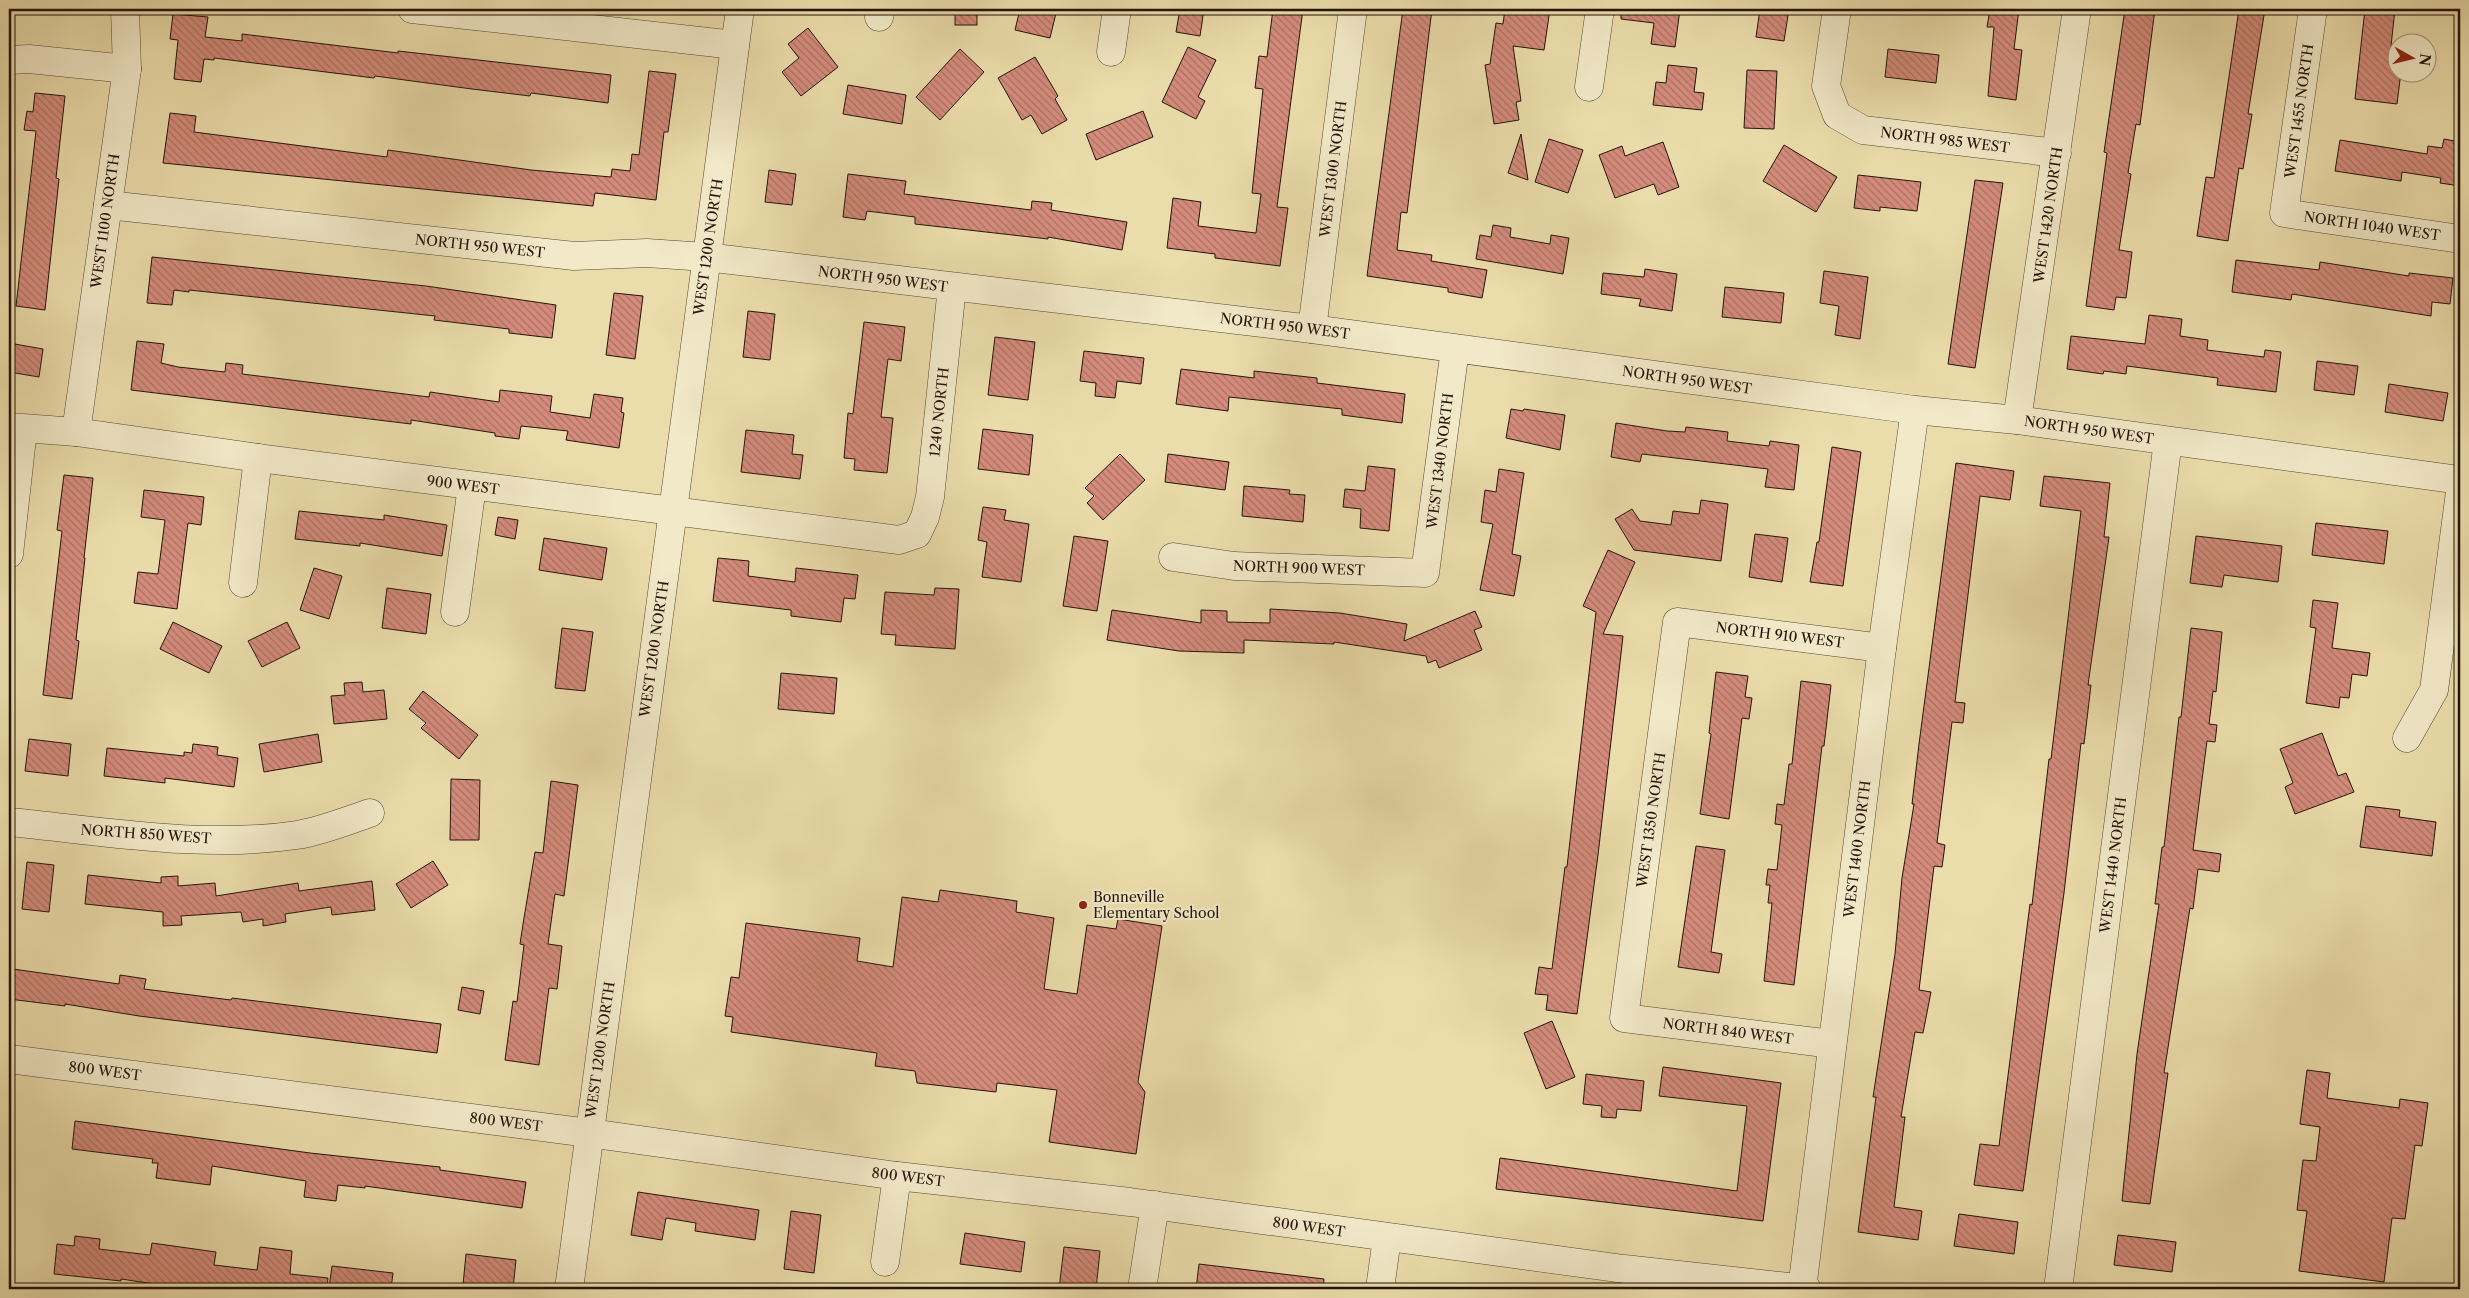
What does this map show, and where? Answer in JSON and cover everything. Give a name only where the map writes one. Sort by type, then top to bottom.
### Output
[{"type":"street","name":"WEST 1100 NORTH","points":[[76,432],[127,69],[125,9]]},
{"type":"street","points":[[412,9],[735,45]]},
{"type":"street","name":"WEST 1200 NORTH","points":[[569,1289],[740,9]]},
{"type":"street","points":[[1111,52],[1117,9]]},
{"type":"street","name":"WEST 1300 NORTH","points":[[1312,329],[1353,9]]},
{"type":"street","points":[[1589,87],[1600,9]]},
{"type":"street","name":"NORTH 985 WEST","points":[[1837,9],[1826,86],[1837,115],[1863,130],[2057,153]]},
{"type":"street","name":"WEST 1420 NORTH","points":[[2017,420],[2077,9]]},
{"type":"street","name":"WEST 1455 NORTH","points":[[2284,213],[2313,9]]},
{"type":"street","points":[[9,60],[30,59],[127,69]]},
{"type":"street","name":"NORTH 950 WEST","points":[[108,205],[574,256],[647,253],[706,257],[1312,329],[1915,410],[2017,420],[2460,480]]},
{"type":"street","name":"NORTH 1040 WEST","points":[[2284,213],[2460,239]]},
{"type":"street","name":"1240 NORTH","points":[[917,534],[925,517],[930,497],[952,287]]},
{"type":"street","name":"WEST 1340 NORTH","points":[[1425,573],[1455,349]]},
{"type":"street","name":"WEST 1400 NORTH","points":[[1802,1289],[1882,648],[1915,410]]},
{"type":"street","points":[[9,554],[16,428]]},
{"type":"street","name":"900 WEST","points":[[16,428],[76,432],[258,458],[899,540],[917,534]]},
{"type":"street","name":"WEST 1440 NORTH","points":[[2058,1289],[2168,441]]},
{"type":"street","points":[[243,583],[258,458]]},
{"type":"street","points":[[454,612],[472,486]]},
{"type":"street","points":[[2407,738],[2434,690],[2460,492]]},
{"type":"street","name":"NORTH 900 WEST","points":[[1173,557],[1234,566],[1425,573]]},
{"type":"street","name":"NORTH 910 WEST","points":[[1677,622],[1882,648]]},
{"type":"street","name":"WEST 1350 NORTH","points":[[1624,1018],[1677,622]]},
{"type":"street","name":"NORTH 850 WEST","points":[[9,822],[198,840],[298,835],[323,829],[370,812]]},
{"type":"street","name":"NORTH 840 WEST","points":[[1624,1018],[1832,1044]]},
{"type":"street","name":"800 WEST","points":[[9,1059],[589,1133],[897,1176],[1155,1205],[1387,1238],[1623,1279],[1807,1289]]},
{"type":"street","points":[[884,1262],[897,1176]]},
{"type":"street","points":[[1142,1289],[1155,1205]]},
{"type":"street","points":[[1380,1289],[1387,1238]]},
{"type":"building","points":[[955,9],[977,9],[977,25],[955,25]]},
{"type":"building","points":[[1020,9],[1057,9],[1050,38],[1015,30]]},
{"type":"building","points":[[1180,9],[1204,9],[1200,36],[1176,32]]},
{"type":"building","points":[[1273,9],[1303,9],[1277,207],[1288,208],[1280,266],[1215,258],[1215,254],[1167,248],[1173,198],[1201,202],[1198,226],[1256,233],[1261,194],[1252,193],[1263,89],[1255,88],[1259,56],[1267,57]]},
{"type":"building","points":[[1403,9],[1432,9],[1407,213],[1401,212],[1397,250],[1432,255],[1431,261],[1487,270],[1482,298],[1448,292],[1448,288],[1367,276]]},
{"type":"building","points":[[1505,9],[1550,9],[1544,50],[1513,46],[1521,101],[1516,102],[1519,120],[1494,124],[1485,65],[1490,64],[1496,23],[1503,24]]},
{"type":"building","points":[[1621,9],[1680,9],[1675,47],[1651,44],[1654,23],[1621,19]]},
{"type":"building","points":[[1760,9],[1789,9],[1784,41],[1756,37]]},
{"type":"building","points":[[1990,9],[2019,9],[2014,49],[2022,50],[2016,100],[1988,96],[1994,27],[1987,27]]},
{"type":"building","points":[[2125,9],[2155,9],[2140,125],[2136,124],[2128,173],[2131,174],[2119,250],[2132,252],[2126,298],[2116,297],[2114,310],[2086,306],[2107,153],[2104,152]]},
{"type":"building","points":[[2239,9],[2265,9],[2248,114],[2252,114],[2243,169],[2239,168],[2228,241],[2197,236],[2206,177],[2214,178]]},
{"type":"building","points":[[2365,9],[2395,9],[2393,32],[2386,32],[2386,82],[2400,82],[2397,104],[2355,99]]},
{"type":"building","points":[[173,14],[208,17],[205,37],[242,41],[242,34],[398,53],[398,51],[611,75],[608,103],[531,93],[530,96],[214,58],[214,60],[204,59],[201,82],[174,79],[178,40],[170,39]]},
{"type":"building","points":[[808,28],[838,67],[801,96],[782,72],[799,58],[788,44]]},
{"type":"building","points":[[1188,47],[1216,60],[1198,97],[1205,101],[1196,119],[1162,102]]},
{"type":"building","points":[[960,49],[984,72],[940,120],[916,97]]},
{"type":"building","points":[[1888,49],[1939,55],[1936,83],[1885,77]]},
{"type":"building","points":[[1035,57],[1058,96],[1055,99],[1067,120],[1042,134],[1031,115],[1022,120],[998,78]]},
{"type":"building","points":[[1668,65],[1697,68],[1694,92],[1704,93],[1702,110],[1653,105],[1656,82],[1666,83]]},
{"type":"building","points":[[1747,70],[1777,71],[1774,129],[1744,128]]},
{"type":"building","points":[[649,71],[676,74],[668,132],[664,132],[656,200],[595,193],[593,206],[163,163],[170,113],[196,116],[194,132],[387,157],[388,150],[531,170],[611,177],[612,169],[630,171],[632,154],[639,155]]},
{"type":"building","points":[[848,85],[906,95],[902,124],[843,114]]},
{"type":"building","points":[[35,93],[65,96],[56,178],[59,179],[45,310],[16,306],[36,131],[24,130],[27,111],[33,112]]},
{"type":"building","points":[[1143,111],[1153,137],[1096,160],[1086,134]]},
{"type":"building","points":[[1521,134],[1528,180],[1508,173]]},
{"type":"building","points":[[1549,139],[1583,150],[1568,193],[1535,182]]},
{"type":"building","points":[[2444,139],[2460,142],[2460,186],[2440,183],[2441,178],[2402,172],[2401,181],[2335,171],[2340,140],[2427,154],[2428,146],[2442,148]]},
{"type":"building","points":[[1663,142],[1679,187],[1658,195],[1654,184],[1615,198],[1599,155],[1622,146],[1625,156]]},
{"type":"building","points":[[1784,145],[1837,177],[1816,212],[1763,181]]},
{"type":"building","points":[[769,170],[796,174],[792,205],[765,202]]},
{"type":"building","points":[[848,174],[906,181],[904,194],[1031,210],[1032,201],[1052,203],[1051,210],[1127,222],[1122,250],[1048,237],[1048,239],[915,224],[915,217],[867,211],[865,220],[843,217]]},
{"type":"building","points":[[1858,175],[1921,182],[1917,211],[1880,207],[1880,211],[1854,208]]},
{"type":"building","points":[[1975,180],[2003,183],[1975,368],[1948,364]]},
{"type":"building","points":[[1493,225],[1511,228],[1510,237],[1550,244],[1551,235],[1569,238],[1563,274],[1476,259],[1480,235],[1491,237]]},
{"type":"building","points":[[152,257],[426,286],[556,305],[552,338],[509,333],[509,329],[434,320],[435,316],[189,290],[189,292],[174,290],[172,305],[147,303]]},
{"type":"building","points":[[2236,260],[2319,270],[2320,262],[2409,276],[2409,273],[2453,278],[2450,304],[2432,302],[2431,316],[2292,294],[2291,300],[2232,292]]},
{"type":"building","points":[[1645,269],[1677,274],[1672,311],[1639,306],[1641,299],[1601,294],[1603,273],[1644,277]]},
{"type":"building","points":[[1824,271],[1868,277],[1860,339],[1835,335],[1839,306],[1820,303]]},
{"type":"building","points":[[1725,287],[1784,293],[1781,323],[1722,317]]},
{"type":"building","points":[[614,293],[643,296],[635,359],[606,355]]},
{"type":"building","points":[[748,311],[775,314],[770,360],[743,357]]},
{"type":"building","points":[[2149,315],[2182,319],[2180,336],[2208,340],[2207,350],[2264,357],[2265,350],[2281,352],[2276,392],[2217,385],[2218,378],[2127,366],[2126,374],[2104,371],[2103,374],[2067,369],[2071,336],[2145,344]]},
{"type":"building","points":[[864,322],[905,327],[901,361],[888,359],[881,417],[893,418],[887,473],[854,470],[855,459],[844,458],[848,413],[853,414]]},
{"type":"building","points":[[995,337],[1035,342],[1028,400],[988,395]]},
{"type":"building","points":[[137,341],[164,344],[161,363],[178,367],[225,372],[226,363],[243,365],[242,374],[429,397],[430,392],[499,402],[500,390],[552,396],[550,412],[590,418],[594,394],[623,398],[621,412],[624,413],[619,448],[566,440],[568,431],[521,426],[519,439],[495,436],[495,433],[411,420],[411,424],[131,390]]},
{"type":"building","points":[[9,343],[43,349],[39,377],[9,372]]},
{"type":"building","points":[[1084,351],[1144,358],[1141,384],[1117,381],[1115,398],[1095,396],[1096,383],[1080,381]]},
{"type":"building","points":[[2317,361],[2358,366],[2354,395],[2314,390]]},
{"type":"building","points":[[1181,369],[1254,378],[1254,371],[1317,378],[1317,383],[1405,394],[1402,423],[1342,415],[1342,409],[1229,397],[1228,411],[1176,404]]},
{"type":"building","points":[[2389,384],[2448,393],[2443,421],[2385,412]]},
{"type":"building","points":[[1511,409],[1565,415],[1560,450],[1506,438]]},
{"type":"building","points":[[1616,423],[1667,431],[1685,432],[1686,427],[1728,432],[1727,441],[1769,446],[1770,441],[1799,445],[1794,490],[1765,487],[1768,469],[1642,454],[1640,462],[1611,457]]},
{"type":"building","points":[[983,429],[1033,435],[1029,475],[978,469]]},
{"type":"building","points":[[746,430],[794,435],[792,454],[803,455],[800,479],[741,472]]},
{"type":"building","points":[[1832,447],[1861,452],[1843,586],[1810,582],[1817,542],[1819,542]]},
{"type":"building","points":[[1120,454],[1145,480],[1103,520],[1087,503],[1094,496],[1085,488]]},
{"type":"building","points":[[1168,454],[1229,462],[1225,490],[1165,482]]},
{"type":"building","points":[[1956,463],[2014,471],[2010,500],[1980,496],[1955,702],[1965,703],[1963,723],[1952,722],[1937,843],[1945,845],[1942,867],[1934,866],[1919,990],[1931,992],[1923,1033],[1915,1032],[1901,1117],[1905,1117],[1894,1207],[1922,1211],[1918,1240],[1858,1232],[1876,1097],[1873,1097],[1895,954],[1902,878],[1914,804],[1912,804],[1919,744]]},
{"type":"building","points":[[1368,466],[1395,469],[1389,531],[1360,528],[1361,509],[1343,507],[1345,489],[1365,491]]},
{"type":"building","points":[[1499,469],[1524,473],[1512,554],[1521,556],[1514,596],[1480,590],[1493,524],[1481,522],[1485,490],[1496,492]]},
{"type":"building","points":[[64,475],[93,478],[76,640],[79,641],[72,699],[43,695],[62,531],[57,530]]},
{"type":"building","points":[[2044,476],[2110,483],[2104,537],[2109,537],[2088,685],[2091,685],[2084,744],[2081,743],[2064,893],[2023,1191],[1974,1185],[1980,1144],[1999,1146],[2030,904],[2032,905],[2049,759],[2051,759],[2081,511],[2040,506]]},
{"type":"building","points":[[1244,486],[1290,490],[1289,494],[1305,495],[1303,522],[1242,516]]},
{"type":"building","points":[[144,490],[204,497],[201,525],[188,523],[177,609],[134,603],[138,572],[158,574],[165,520],[141,517]]},
{"type":"building","points":[[1701,500],[1728,504],[1721,561],[1634,550],[1615,519],[1632,509],[1640,521],[1671,525],[1673,511],[1699,514]]},
{"type":"building","points":[[983,507],[1006,510],[1004,520],[1029,524],[1021,582],[982,577],[987,542],[978,540]]},
{"type":"building","points":[[299,511],[384,520],[384,515],[447,525],[442,556],[360,543],[360,546],[295,539]]},
{"type":"building","points":[[498,517],[518,520],[515,539],[495,535]]},
{"type":"building","points":[[2316,523],[2388,531],[2384,564],[2312,555]]},
{"type":"building","points":[[1755,534],[1788,538],[1782,582],[1749,577]]},
{"type":"building","points":[[1074,536],[1108,541],[1097,611],[1063,606]]},
{"type":"building","points":[[2196,536],[2282,546],[2278,582],[2224,575],[2222,587],[2190,583]]},
{"type":"building","points":[[544,538],[607,548],[602,580],[539,570]]},
{"type":"building","points":[[1608,550],[1635,562],[1603,634],[1623,636],[1598,855],[1577,1014],[1546,1010],[1548,995],[1535,994],[1539,967],[1552,969],[1565,867],[1567,867],[1596,612],[1583,606]]},
{"type":"building","points":[[718,558],[749,561],[748,576],[795,582],[796,568],[858,575],[855,599],[844,598],[841,622],[791,616],[791,610],[713,601]]},
{"type":"building","points":[[314,568],[342,576],[329,619],[300,610]]},
{"type":"building","points":[[387,588],[431,594],[426,634],[382,628]]},
{"type":"building","points":[[935,588],[959,589],[955,649],[895,645],[896,635],[881,634],[885,592],[934,595]]},
{"type":"building","points":[[2313,600],[2338,603],[2332,648],[2370,653],[2367,676],[2352,674],[2349,698],[2340,697],[2339,708],[2306,703],[2316,628],[2310,627]]},
{"type":"building","points":[[1270,609],[1340,613],[1407,624],[1404,641],[1475,611],[1482,627],[1474,630],[1482,650],[1439,668],[1436,660],[1428,663],[1426,656],[1334,642],[1334,644],[1244,640],[1244,653],[1179,651],[1107,640],[1112,610],[1201,623],[1201,610],[1227,611],[1227,622],[1270,623]]},
{"type":"building","points":[[173,622],[222,646],[209,673],[160,649]]},
{"type":"building","points":[[287,622],[300,648],[262,667],[248,641]]},
{"type":"building","points":[[562,628],[593,632],[585,691],[555,688]]},
{"type":"building","points":[[2191,628],[2222,632],[2216,692],[2213,691],[2209,724],[2217,725],[2215,742],[2207,741],[2193,850],[2221,854],[2219,872],[2198,869],[2193,909],[2190,908],[2164,1073],[2168,1073],[2150,1204],[2122,1201],[2137,1054],[2159,904],[2155,904],[2162,847],[2164,847],[2179,717],[2181,717]]},
{"type":"building","points":[[1716,672],[1748,676],[1745,697],[1752,698],[1749,719],[1742,718],[1729,819],[1700,814],[1711,734],[1709,733]]},
{"type":"building","points":[[781,673],[837,678],[834,714],[778,709]]},
{"type":"building","points":[[1801,681],[1831,685],[1794,985],[1764,981],[1772,903],[1768,903],[1770,885],[1766,885],[1768,869],[1777,870],[1782,825],[1775,824],[1777,804],[1784,805],[1789,764],[1792,764]]},
{"type":"building","points":[[362,682],[363,692],[384,690],[387,719],[334,724],[331,696],[345,695],[344,683]]},
{"type":"building","points":[[423,691],[478,735],[459,759],[421,728],[426,723],[409,709]]},
{"type":"building","points":[[2322,733],[2338,776],[2346,773],[2354,792],[2295,814],[2285,787],[2293,783],[2280,749]]},
{"type":"building","points":[[318,734],[322,762],[264,772],[259,744]]},
{"type":"building","points":[[29,739],[71,744],[68,776],[25,771]]},
{"type":"building","points":[[193,744],[218,747],[217,755],[238,758],[234,787],[165,778],[165,783],[104,776],[107,748],[184,756],[184,752],[192,753]]},
{"type":"building","points":[[451,779],[480,780],[479,840],[450,840]]},
{"type":"building","points":[[551,781],[578,785],[564,896],[555,894],[548,944],[562,946],[557,989],[549,988],[539,1065],[505,1060],[513,1001],[517,1002],[524,945],[520,944],[523,924],[535,852],[543,853]]},
{"type":"building","points":[[2366,806],[2400,810],[2399,817],[2436,822],[2432,856],[2360,847]]},
{"type":"building","points":[[1696,846],[1725,850],[1711,952],[1722,954],[1719,973],[1678,967]]},
{"type":"building","points":[[433,861],[448,885],[411,908],[396,884]]},
{"type":"building","points":[[27,862],[54,865],[49,912],[22,909]]},
{"type":"building","points":[[88,875],[161,883],[161,877],[178,876],[178,886],[215,883],[216,896],[298,883],[299,891],[372,881],[375,910],[332,915],[331,907],[285,914],[286,922],[263,926],[263,919],[243,922],[241,912],[181,916],[182,925],[163,926],[163,912],[85,904]]},
{"type":"building","points":[[940,890],[1017,901],[1016,912],[1054,918],[1044,989],[1077,994],[1087,925],[1116,929],[1118,919],[1162,926],[1138,1082],[1145,1092],[1136,1154],[1049,1142],[1057,1090],[997,1083],[996,1092],[917,1083],[915,1071],[875,1066],[877,1053],[731,1032],[733,1017],[725,1016],[731,977],[739,978],[746,923],[860,938],[857,961],[893,967],[902,897],[938,902]]},
{"type":"building","points":[[13,969],[119,984],[120,975],[146,979],[144,989],[441,1024],[437,1053],[139,1016],[65,1004],[65,1006],[9,999]]},
{"type":"building","points":[[462,987],[484,991],[480,1014],[458,1010]]},
{"type":"building","points":[[1552,1021],[1575,1077],[1546,1089],[1524,1033]]},
{"type":"building","points":[[1663,1067],[1781,1083],[1763,1221],[1496,1189],[1500,1158],[1737,1191],[1747,1106],[1659,1096]]},
{"type":"building","points":[[2307,1070],[2330,1073],[2327,1098],[2399,1108],[2400,1099],[2428,1103],[2422,1146],[2415,1145],[2405,1219],[2392,1218],[2384,1282],[2299,1271],[2307,1211],[2297,1210],[2303,1160],[2316,1161],[2320,1127],[2300,1124]]},
{"type":"building","points":[[1586,1074],[1644,1081],[1641,1111],[1617,1109],[1616,1118],[1601,1117],[1602,1106],[1583,1104]]},
{"type":"building","points":[[75,1121],[310,1153],[440,1167],[440,1170],[526,1182],[522,1208],[365,1186],[365,1188],[338,1185],[336,1201],[304,1197],[306,1181],[212,1166],[210,1185],[156,1178],[158,1163],[152,1163],[153,1159],[72,1149]]},
{"type":"building","points":[[638,1192],[759,1210],[755,1240],[695,1231],[696,1223],[666,1218],[662,1240],[631,1235]]},
{"type":"building","points":[[791,1211],[821,1215],[814,1273],[784,1269]]},
{"type":"building","points":[[1959,1214],[2018,1222],[2014,1254],[1954,1246]]},
{"type":"building","points":[[965,1233],[1025,1242],[1021,1272],[960,1264]]},
{"type":"building","points":[[2118,1235],[2176,1242],[2172,1272],[2114,1265]]},
{"type":"building","points":[[75,1236],[100,1239],[99,1249],[150,1255],[152,1243],[216,1252],[214,1265],[257,1270],[260,1247],[292,1251],[290,1274],[328,1278],[327,1289],[188,1289],[121,1279],[121,1281],[54,1274],[57,1244],[74,1246]]},
{"type":"building","points":[[1064,1247],[1100,1251],[1096,1289],[1059,1289]]},
{"type":"building","points":[[466,1254],[516,1260],[513,1289],[480,1289],[480,1287],[463,1285]]},
{"type":"building","points":[[1199,1264],[1324,1279],[1323,1289],[1196,1289]]},
{"type":"building","points":[[332,1266],[393,1273],[391,1289],[329,1289]]},
{"type":"place","name":"Bonneville Elementary School","points":[[1083,905]]}]
